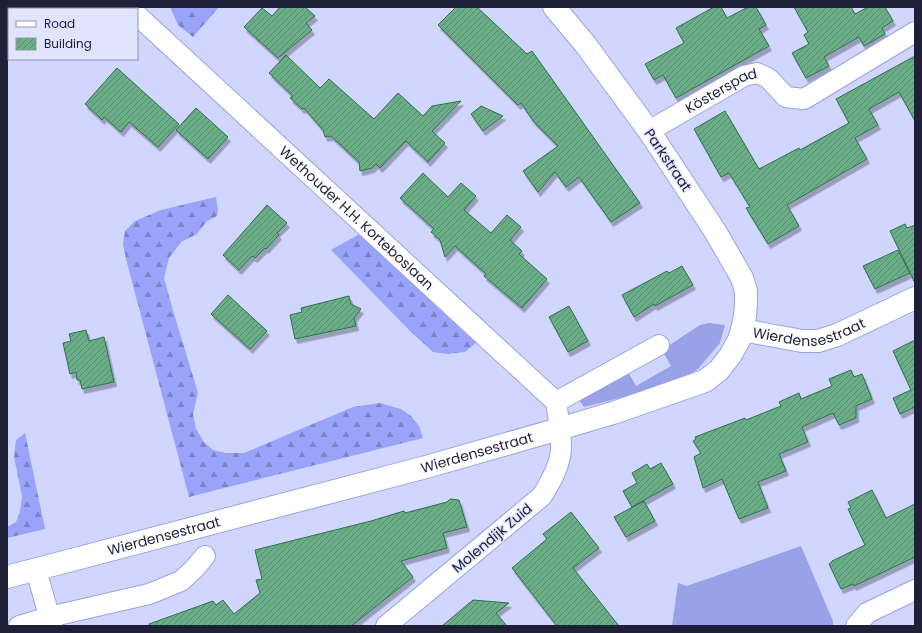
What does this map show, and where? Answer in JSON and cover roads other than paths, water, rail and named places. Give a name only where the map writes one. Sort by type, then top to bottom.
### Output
[{"type":"main road","name":"Parkstraat","points":[[554,7],[585,44],[649,131],[715,231],[742,278],[746,291],[745,316],[742,330]]},
{"type":"main road","name":"Wierdensestraat","points":[[7,577],[426,467],[612,413],[705,381],[719,370],[730,356],[739,340],[742,330],[802,341],[818,341],[837,335],[915,298]]},
{"type":"street","name":"Wethouder H.H. Korteboslaan","points":[[138,16],[556,402]]},
{"type":"street","name":"Kösterspad","points":[[649,131],[744,76],[758,73],[768,78],[786,97],[804,99],[915,32]]},
{"type":"street","points":[[559,429],[556,402],[659,345]]},
{"type":"street","name":"Molendijk Zuid","points":[[386,626],[542,496],[554,476],[561,456],[559,429]]},
{"type":"street","points":[[19,626],[50,622],[149,594],[181,581],[205,556]]},
{"type":"street","points":[[36,570],[50,622]]},
{"type":"street","points":[[856,626],[867,613],[915,590]]}]
